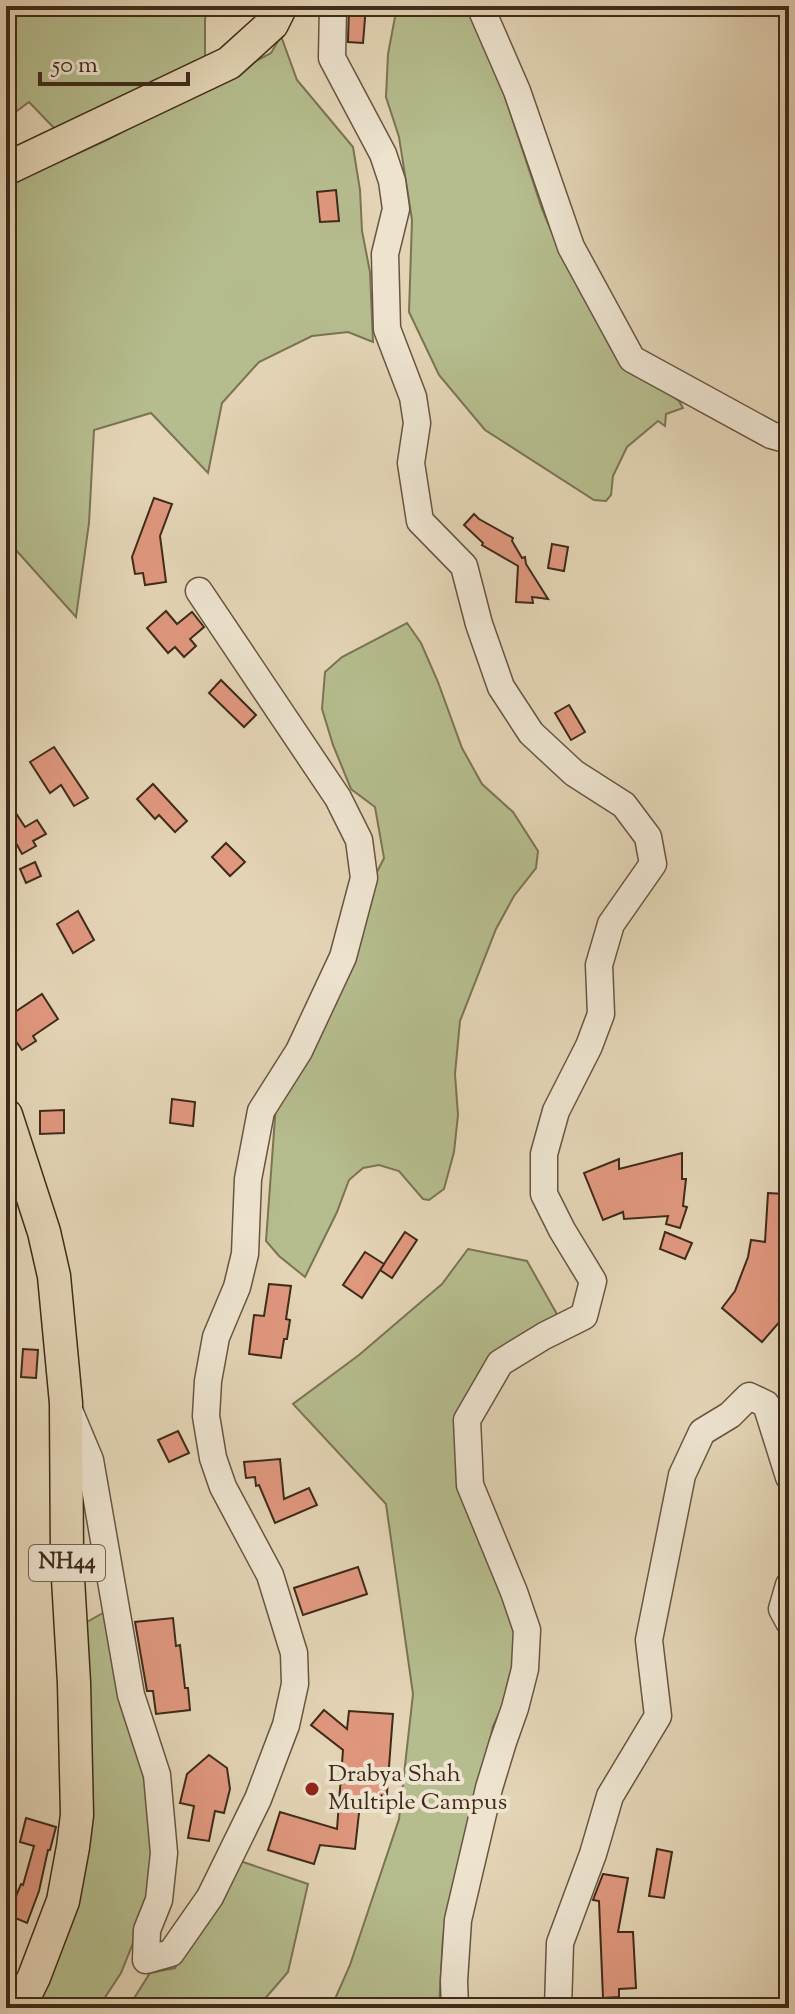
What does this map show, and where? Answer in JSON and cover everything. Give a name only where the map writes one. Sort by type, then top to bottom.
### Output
[{"type":"main road","points":[[6,169],[229,63],[272,24],[281,6]]},
{"type":"main road","name":"NH44","points":[[6,1115],[51,1261],[66,1403],[67,1561],[77,1815],[63,1901],[19,2008]]},
{"type":"street","points":[[333,6],[332,58],[383,154],[392,181],[396,209],[385,254],[387,329],[413,397],[417,423],[411,463],[420,521],[464,566],[479,624],[501,687],[531,733],[574,773],[624,805],[648,837],[653,864],[611,924],[599,965],[601,1014],[589,1046],[556,1111],[544,1154],[544,1194],[593,1281],[584,1316],[500,1363],[467,1420],[470,1485],[527,1630],[525,1669],[489,1788],[458,1920],[455,2008]]},
{"type":"street","points":[[480,6],[517,91],[571,247],[632,359],[771,435],[789,440]]},
{"type":"street","points":[[66,1403],[90,1460],[131,1695],[157,1775],[164,1853],[159,1900],[147,1930],[146,1960],[171,1953],[210,1897],[258,1799],[286,1725],[295,1684],[294,1653],[270,1575],[223,1487],[213,1458],[206,1416],[208,1381],[216,1337],[237,1287],[245,1254],[248,1179],[261,1111],[299,1051],[343,957],[364,878],[359,840],[338,798],[199,591]]},
{"type":"street","points":[[558,2008],[560,1943],[593,1854],[610,1796],[658,1716],[649,1640],[682,1475],[702,1432],[730,1415],[749,1396],[766,1404],[789,1477]]},
{"type":"street","points":[[789,1585],[782,1609],[789,1622]]},
{"type":"green space","points":[[6,6],[207,6],[205,66],[55,129],[29,102],[6,119]]},
{"type":"green space","points":[[395,6],[475,6],[542,209],[560,252],[617,355],[679,401],[683,408],[666,414],[665,426],[658,421],[627,447],[613,476],[611,495],[606,501],[594,500],[485,430],[439,375],[409,312],[412,220],[399,137],[386,97]]},
{"type":"green space","points":[[281,36],[297,80],[353,147],[362,231],[370,272],[373,342],[348,332],[312,336],[259,362],[222,403],[208,473],[151,413],[94,430],[89,523],[76,617],[6,539],[6,191],[21,179],[107,140],[271,53]]},
{"type":"green space","points":[[407,623],[421,643],[462,748],[482,784],[513,812],[538,851],[536,868],[514,896],[496,929],[460,1021],[455,1074],[458,1115],[454,1152],[444,1189],[429,1200],[423,1199],[399,1171],[379,1165],[363,1168],[349,1180],[305,1277],[266,1241],[276,1104],[384,858],[375,807],[351,789],[333,745],[322,709],[325,672],[342,657]]},
{"type":"green space","points":[[468,1249],[527,1261],[558,1316],[495,1353],[465,1456],[515,1635],[513,1685],[493,1726],[456,1897],[443,1937],[439,2008],[331,2008],[350,1965],[399,1819],[413,1694],[386,1504],[293,1404],[359,1355],[442,1284]]},
{"type":"green space","points":[[110,1609],[150,1775],[158,1858],[137,1933],[121,1973],[98,2008],[32,2008],[73,1897],[71,1631]]},
{"type":"green space","points":[[237,1860],[308,1884],[288,1972],[257,2008],[128,2008],[150,1973],[175,1968]]},
{"type":"building","points":[[349,6],[366,6],[363,43],[348,42]]},
{"type":"building","points":[[336,190],[339,221],[320,222],[317,192]]},
{"type":"building","points":[[154,498],[172,504],[160,536],[166,582],[145,585],[143,573],[135,574],[132,557]]},
{"type":"building","points":[[474,514],[513,538],[548,599],[532,597],[533,603],[516,602],[518,566],[482,545],[464,525]]},
{"type":"building","points":[[552,544],[568,547],[564,571],[548,568]]},
{"type":"building","points":[[166,611],[177,624],[192,612],[204,627],[190,639],[196,646],[184,657],[175,647],[168,653],[147,628]]},
{"type":"building","points":[[221,680],[256,715],[244,727],[209,693]]},
{"type":"building","points":[[569,705],[585,732],[571,740],[555,713]]},
{"type":"building","points":[[54,747],[88,798],[74,806],[61,785],[50,793],[30,762]]},
{"type":"building","points":[[153,784],[187,821],[175,832],[159,815],[155,819],[137,799]]},
{"type":"building","points":[[6,798],[25,827],[37,820],[46,834],[33,841],[36,846],[22,854],[6,825]]},
{"type":"building","points":[[226,843],[245,862],[230,876],[212,857]]},
{"type":"building","points":[[35,862],[41,876],[26,883],[20,869]]},
{"type":"building","points":[[78,911],[94,940],[73,953],[57,924]]},
{"type":"building","points":[[42,994],[58,1019],[33,1036],[36,1041],[22,1050],[6,1027],[6,1002],[15,1012]]},
{"type":"building","points":[[172,1099],[195,1102],[193,1126],[170,1123]]},
{"type":"building","points":[[64,1110],[64,1133],[40,1134],[40,1111]]},
{"type":"building","points":[[682,1153],[682,1179],[686,1179],[683,1206],[687,1207],[680,1228],[666,1224],[668,1216],[624,1219],[623,1212],[603,1220],[584,1173],[619,1159],[619,1169]]},
{"type":"building","points":[[768,1193],[784,1194],[779,1298],[789,1285],[789,1311],[762,1342],[722,1308],[735,1291],[751,1240],[765,1242]]},
{"type":"building","points":[[405,1232],[417,1240],[392,1278],[380,1270]]},
{"type":"building","points":[[665,1232],[692,1243],[685,1259],[660,1249]]},
{"type":"building","points":[[365,1252],[384,1264],[362,1298],[343,1285]]},
{"type":"building","points":[[269,1284],[291,1286],[286,1319],[290,1320],[281,1358],[249,1354],[254,1315],[264,1316]]},
{"type":"building","points":[[23,1349],[38,1350],[36,1378],[21,1377]]},
{"type":"building","points":[[178,1431],[189,1453],[169,1462],[158,1440]]},
{"type":"building","points":[[280,1459],[284,1499],[309,1488],[317,1505],[275,1523],[259,1485],[256,1486],[255,1477],[246,1478],[244,1462]]},
{"type":"building","points":[[358,1567],[367,1594],[303,1615],[294,1588]]},
{"type":"building","points":[[173,1618],[190,1710],[156,1714],[153,1691],[147,1691],[135,1622]]},
{"type":"building","points":[[324,1710],[347,1729],[349,1711],[393,1714],[386,1806],[360,1804],[355,1849],[320,1845],[314,1864],[268,1850],[280,1812],[337,1829],[343,1750],[311,1725]]},
{"type":"building","points":[[209,1755],[227,1768],[230,1789],[224,1813],[215,1811],[209,1841],[188,1838],[194,1806],[180,1803],[187,1774]]},
{"type":"building","points":[[26,1818],[56,1827],[27,1923],[8,1915],[23,1885],[34,1846],[20,1842]]},
{"type":"building","points":[[657,1849],[672,1852],[664,1898],[649,1896]]},
{"type":"building","points":[[603,1874],[628,1878],[618,1932],[633,1932],[636,1988],[619,1989],[619,1997],[603,1998],[599,1901],[593,1900]]},
{"type":"place","name":"Drabya Shah Multiple Campus","points":[[312,1789]]}]
